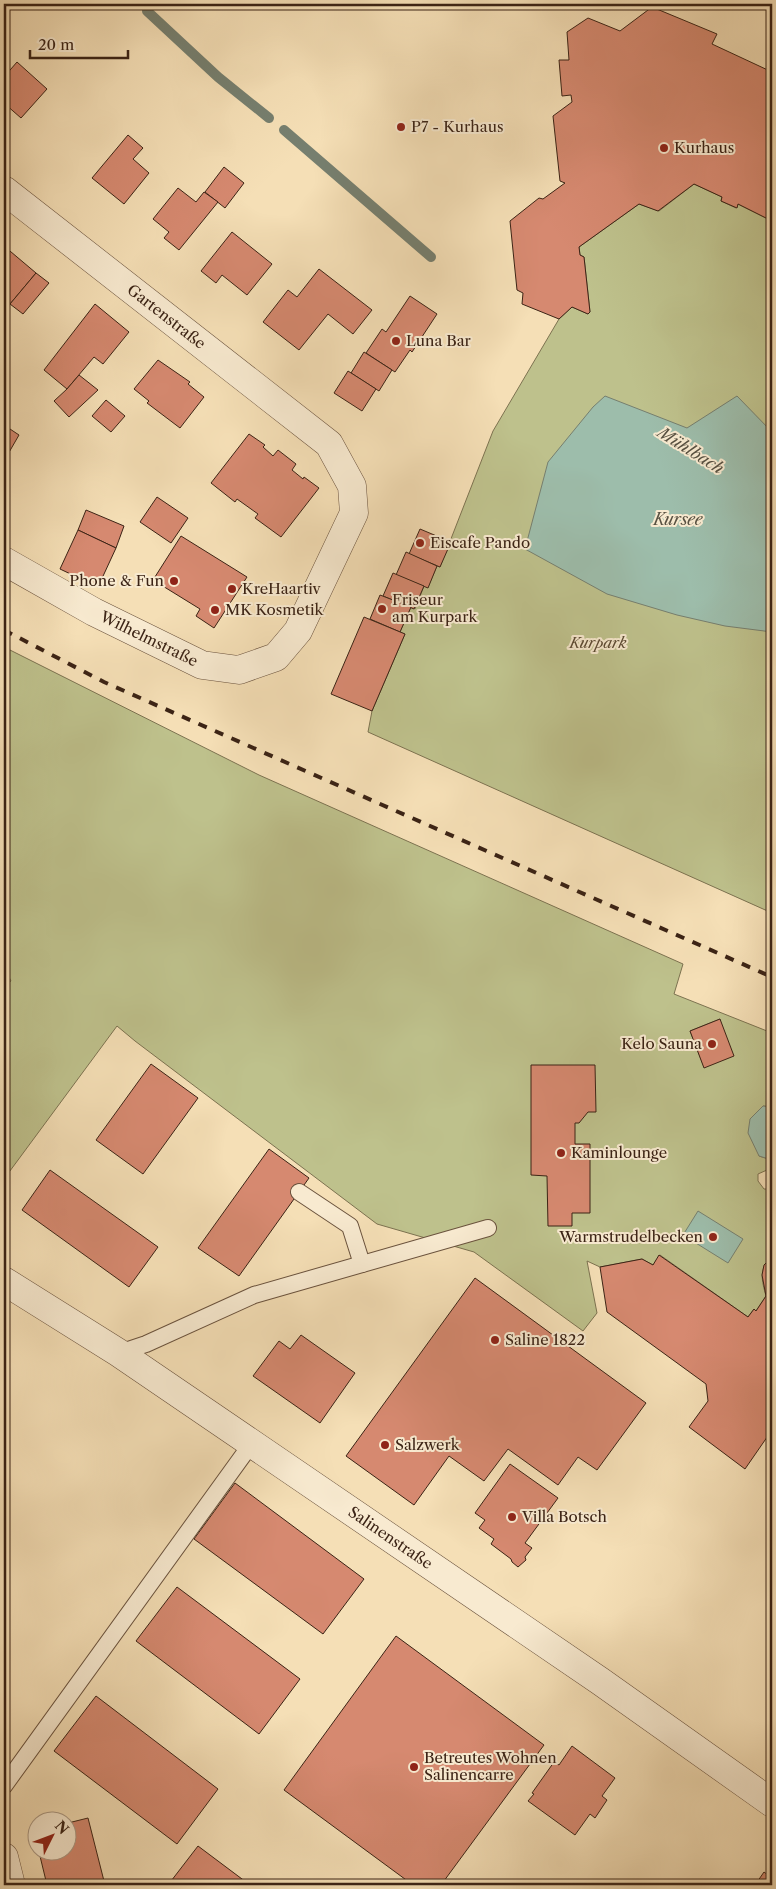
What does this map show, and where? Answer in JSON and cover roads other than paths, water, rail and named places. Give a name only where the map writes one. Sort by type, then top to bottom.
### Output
[{"type":"street","name":"Gartenstraße","points":[[4,190],[329,444]]},
{"type":"street","name":"Wilhelmstraße","points":[[4,561],[94,612],[202,665],[239,670],[276,657],[298,630],[354,514],[352,486],[329,444]]},
{"type":"street","name":"Salinenstraße","points":[[4,1281],[119,1353],[600,1681],[772,1803]]},
{"type":"street","points":[[4,1857],[10,1885]]},
{"type":"lane","points":[[299,1192],[350,1226],[362,1264]]},
{"type":"lane","points":[[119,1353],[146,1344],[254,1295],[488,1228]]},
{"type":"lane","points":[[4,1786],[252,1444]]},
{"type":"water","name":"Kursee","points":[[605,396],[687,428],[737,396],[772,432],[772,632],[725,626],[677,615],[607,594],[525,549],[548,462],[593,407]]},
{"type":"water","points":[[763,1106],[772,1107],[772,1160],[759,1156],[748,1133],[750,1119]]},
{"type":"water","name":"Warmstrudelbecken","points":[[698,1211],[743,1239],[728,1263],[683,1235]]},
{"type":"waterway","points":[[147,11],[218,77],[269,118]]},
{"type":"waterway","points":[[284,130],[431,257]]},
{"type":"railway","points":[[4,630],[104,682],[772,977]]},
{"type":"place","name":"P7 - Kurhaus","points":[[401,127]]},
{"type":"place","name":"Kurhaus","points":[[664,148]]},
{"type":"place","name":"Luna Bar","points":[[396,341]]},
{"type":"place","name":"Eiscafe Pando","points":[[420,543]]},
{"type":"place","name":"Phone & Fun","points":[[174,581]]},
{"type":"place","name":"KreHaartiv","points":[[232,589]]},
{"type":"place","name":"Friseur am Kurpark","points":[[382,609]]},
{"type":"place","name":"MK Kosmetik","points":[[215,610]]},
{"type":"place","name":"Kelo Sauna","points":[[712,1044]]},
{"type":"place","name":"Kaminlounge","points":[[561,1153]]},
{"type":"place","name":"Warmstrudelbecken","points":[[713,1237]]},
{"type":"place","name":"Saline 1822","points":[[495,1340]]},
{"type":"place","name":"Salzwerk","points":[[385,1445]]},
{"type":"place","name":"Villa Botsch","points":[[512,1517]]},
{"type":"place","name":"Betreutes Wohnen Salinencarre","points":[[414,1767]]},
{"type":"water label","name":"Mühlbach","points":[[691,450]]},
{"type":"park label","name":"Kurpark","points":[[598,643]]}]
